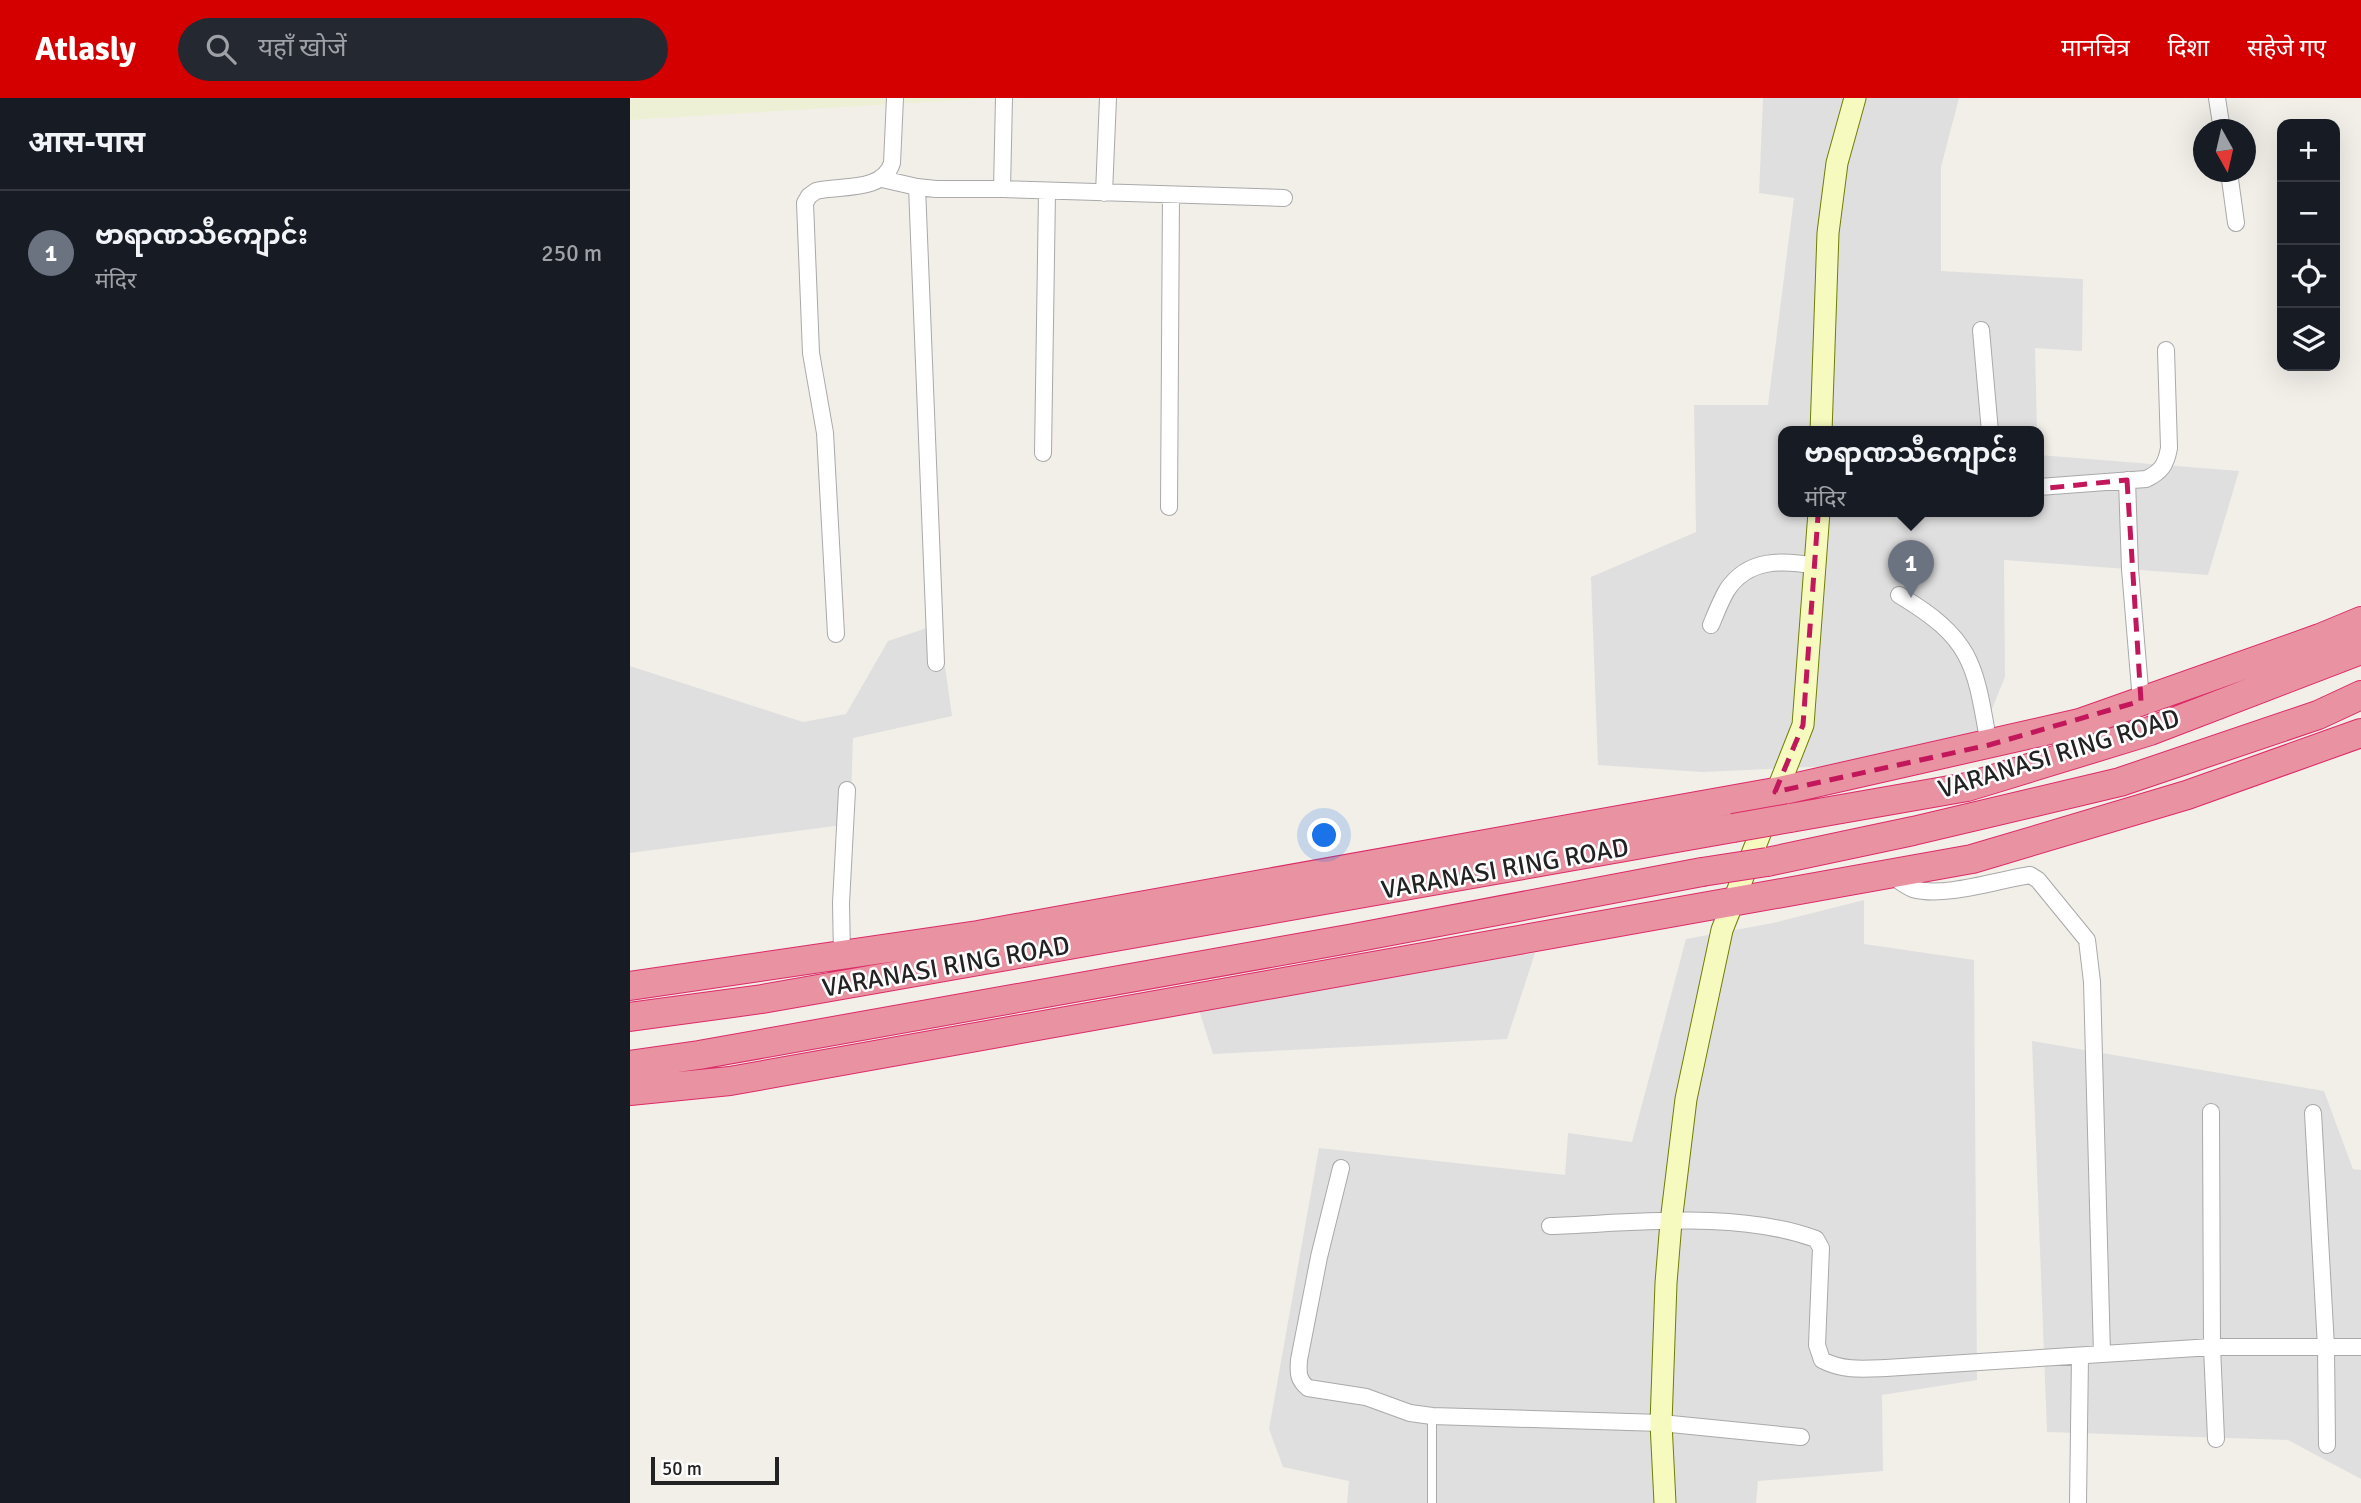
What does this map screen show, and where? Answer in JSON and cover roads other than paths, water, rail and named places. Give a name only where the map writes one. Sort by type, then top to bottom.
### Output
[{"type":"highway","points":[[630,986],[978,934],[1775,792],[2080,723],[2361,621]]},
{"type":"highway","name":"VARANASI RING ROAD","points":[[630,1017],[762,999],[1967,787],[2150,731],[2361,650]]},
{"type":"highway","name":"VARANASI RING ROAD","points":[[630,1065],[1354,938],[1767,862],[1913,831],[2120,782],[2318,715],[2361,695]]},
{"type":"highway","points":[[630,1091],[730,1081],[1972,859],[2175,799],[2361,733]]},
{"type":"street","points":[[836,634],[825,433],[811,353],[805,203],[816,191],[869,183],[882,179],[889,172],[892,163],[895,98]]},
{"type":"street","points":[[1002,189],[1004,98]]},
{"type":"street","points":[[1104,193],[1108,98]]},
{"type":"street","points":[[1821,426],[1828,233],[1837,163],[1855,98]]},
{"type":"street","points":[[2217,98],[2220,119]]},
{"type":"street","points":[[882,179],[917,187],[1284,198]]},
{"type":"street","points":[[2230,182],[2236,223]]},
{"type":"street","points":[[917,187],[936,663]]},
{"type":"street","points":[[1043,453],[1046,191]]},
{"type":"street","points":[[1169,506],[1171,195]]},
{"type":"street","points":[[1981,330],[1989,426]]},
{"type":"street","points":[[2044,487],[2146,479],[2161,472],[2169,448],[2166,350]]},
{"type":"street","points":[[2127,480],[2130,569],[2141,701]]},
{"type":"street","points":[[1665,1503],[1661,1423],[1666,1283],[1686,1098],[1722,930],[1803,725],[1819,517]]},
{"type":"street","points":[[1711,625],[1727,590],[1741,574],[1758,565],[1786,561],[1816,566]]},
{"type":"street","points":[[1899,595],[1923,609],[1956,638],[1966,652],[1981,698],[1989,745]]},
{"type":"street","points":[[842,955],[841,903],[846,790]]},
{"type":"street","points":[[1889,874],[1911,888],[1930,891],[1947,891],[2030,876],[2038,880],[2087,940],[2092,982],[2102,1354]]},
{"type":"street","points":[[2211,1112],[2212,1347],[2216,1438]]},
{"type":"street","points":[[2313,1113],[2326,1347],[2327,1445]]},
{"type":"street","points":[[1341,1168],[1319,1257],[1298,1375],[1308,1388],[1366,1396],[1410,1413],[1432,1416],[1661,1423],[1801,1437]]},
{"type":"street","points":[[1550,1226],[1732,1223],[1793,1230],[1816,1239],[1821,1248],[1817,1345],[1822,1360],[1835,1367],[1852,1370],[2212,1347],[2361,1347]]},
{"type":"street","points":[[2078,1503],[2080,1356]]},
{"type":"lane","points":[[1432,1416],[1432,1503]]},
{"type":"place","name":"ဗာရာဏသီကျောင်း","points":[[1911,598]]}]
